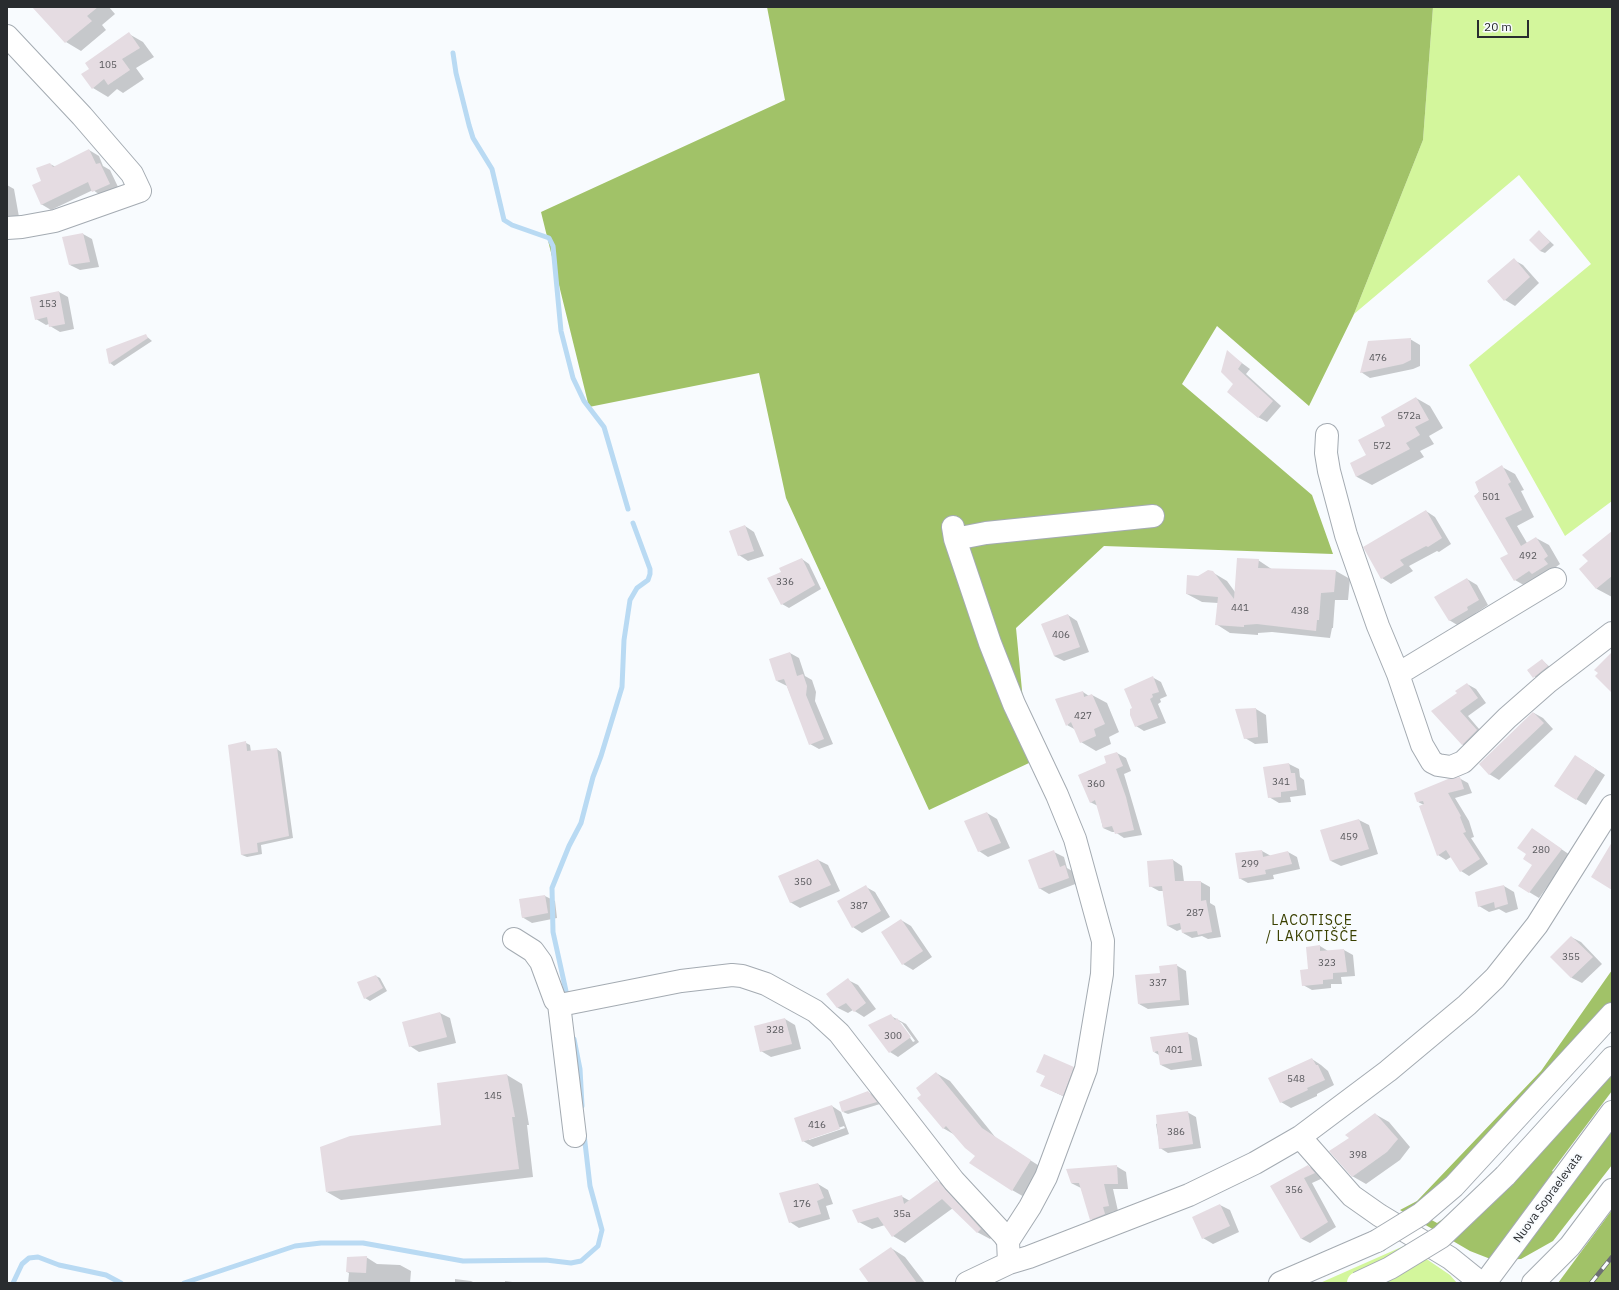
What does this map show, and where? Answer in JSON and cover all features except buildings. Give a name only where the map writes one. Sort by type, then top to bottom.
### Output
[{"type":"main road","points":[[7,36],[31,60],[132,174],[140,191],[55,221],[22,228],[7,228]]},
{"type":"main road","points":[[1327,435],[1326,453],[1329,471],[1346,535],[1378,626],[1398,674],[1422,745],[1428,756],[1438,766],[1451,767],[1463,762],[1507,718],[1548,682],[1612,633]]},
{"type":"main road","points":[[1008,1241],[1038,1193],[1046,1177],[1086,1069],[1102,974],[1103,941],[1070,823],[1014,704],[990,643],[954,533],[986,533],[1153,516]]},
{"type":"main road","points":[[1398,674],[1555,579]]},
{"type":"main road","points":[[967,1283],[1009,1263],[1036,1255],[1189,1195],[1255,1164],[1300,1137],[1388,1071],[1467,1005],[1495,978],[1537,925],[1612,806]]},
{"type":"main road","points":[[514,939],[533,951],[541,962],[555,1000],[559,1004],[574,1136]]},
{"type":"main road","points":[[559,1004],[681,981],[732,975],[753,979],[790,996],[815,1011],[839,1034],[954,1181],[1004,1235],[1008,1241],[1009,1263]]},
{"type":"main road","points":[[1280,1283],[1377,1241],[1421,1214],[1454,1186],[1612,1014]]},
{"type":"main road","points":[[1358,1283],[1390,1268],[1441,1237],[1505,1176],[1612,1058]]},
{"type":"main road","name":"Nuova Sopraelevata","points":[[1485,1283],[1612,1112]]},
{"type":"main road","points":[[1300,1137],[1352,1196],[1379,1215],[1450,1258],[1481,1283]]},
{"type":"main road","points":[[1533,1283],[1570,1246],[1612,1190]]},
{"type":"green space","points":[[767,7],[1433,7],[1423,140],[1354,314],[1309,406],[1217,326],[1182,384],[1312,495],[1333,554],[1104,546],[1016,628],[1029,763],[929,810],[786,498],[759,373],[589,407],[541,212],[785,100]]},
{"type":"green space","points":[[1433,7],[1612,7],[1612,501],[1565,536],[1469,365],[1591,264],[1519,175],[1354,314],[1423,140]]},
{"type":"green space","points":[[1612,970],[1612,1003],[1564,1057],[1421,1204],[1421,1214],[1437,1223],[1452,1213],[1612,1071],[1612,1091],[1552,1171],[1572,1184],[1612,1131],[1612,1165],[1553,1241],[1521,1259],[1493,1260],[1470,1251],[1400,1210],[1417,1201],[1541,1071]]},
{"type":"green space","points":[[1612,1210],[1612,1283],[1558,1283]]},
{"type":"green space","points":[[1406,1245],[1450,1275],[1457,1283],[1320,1283]]},
{"type":"waterway","points":[[453,53],[456,73],[469,125],[473,138],[492,169],[504,220],[512,225],[549,238],[553,246],[561,331],[573,378],[584,401],[604,427],[628,509]]},
{"type":"waterway","points":[[566,991],[553,932],[552,888],[569,846],[581,823],[593,777],[622,687],[624,640],[630,600],[637,588],[648,580],[650,574],[650,569],[633,523]]},
{"type":"waterway","points":[[574,1039],[580,1069],[582,1106]]},
{"type":"waterway","points":[[184,1283],[295,1246],[321,1243],[363,1243],[463,1261],[546,1260],[571,1263],[581,1261],[598,1246],[602,1230],[590,1186],[584,1134]]},
{"type":"waterway","points":[[13,1283],[22,1264],[29,1258],[38,1257],[59,1265],[106,1275],[121,1283]]},
{"type":"railway","points":[[1591,1283],[1612,1257]]},
{"type":"district","name":"LACOTISCE / LAKOTIŠČE","points":[[1312,930]]}]
